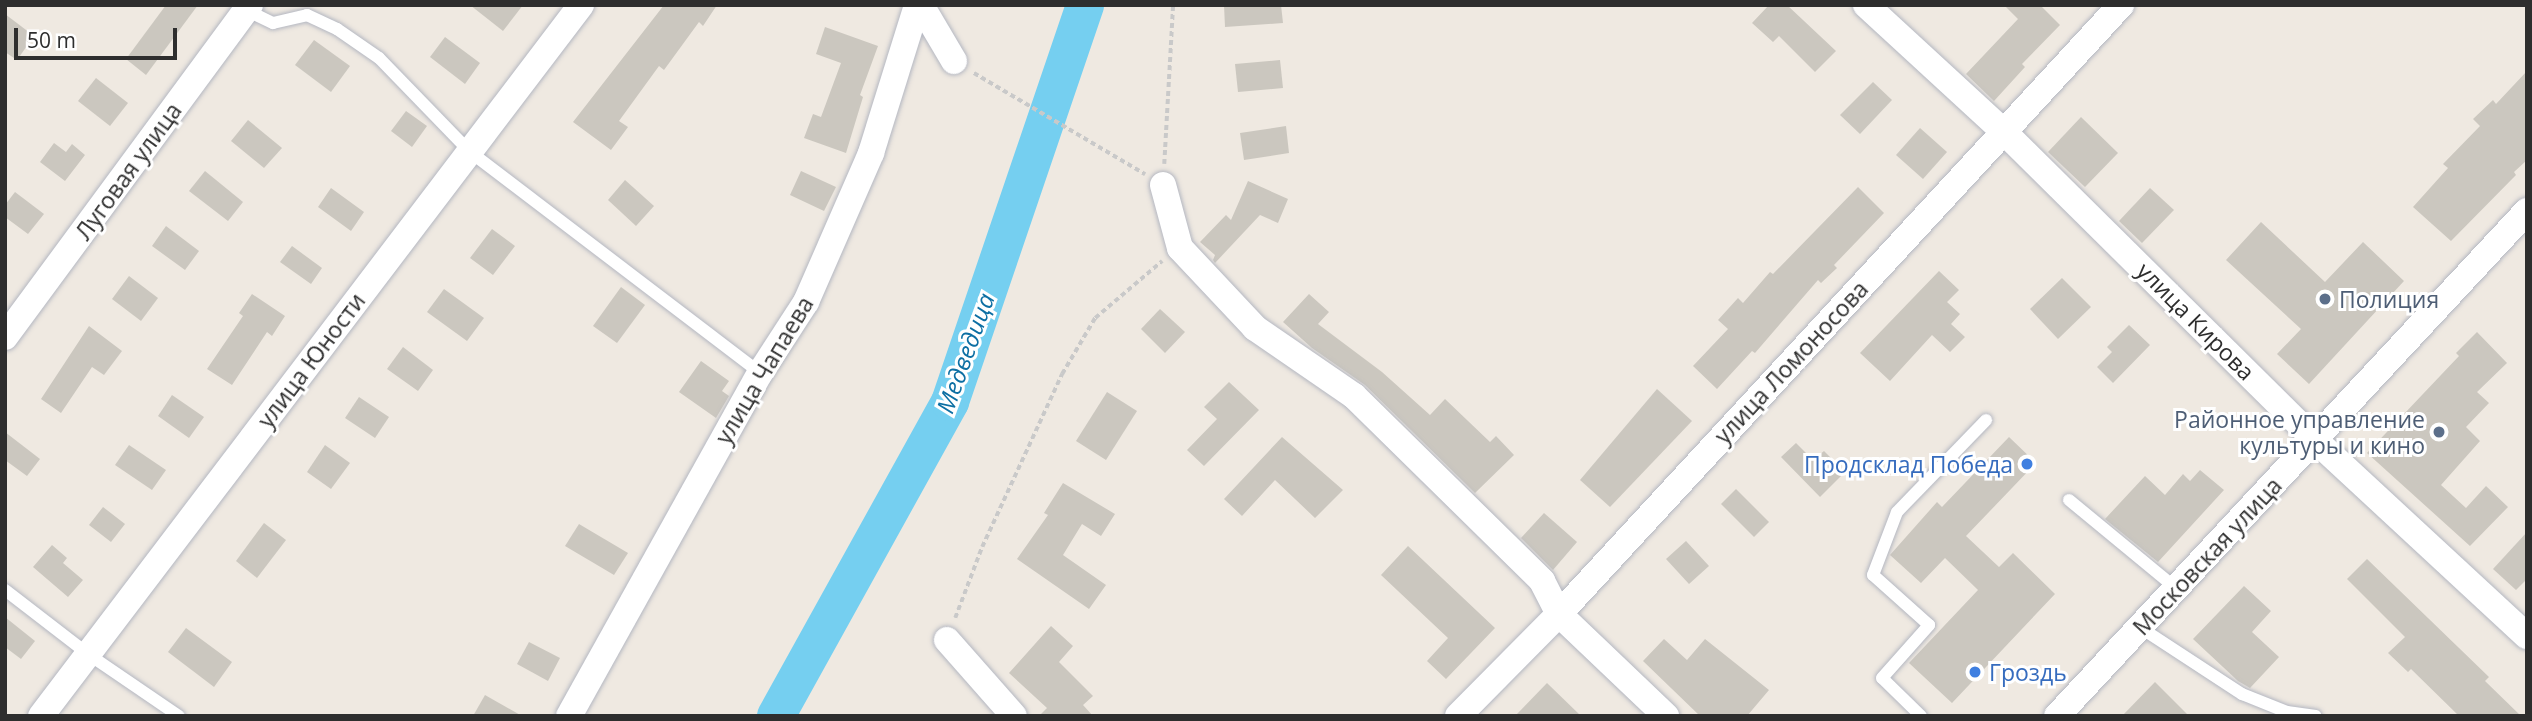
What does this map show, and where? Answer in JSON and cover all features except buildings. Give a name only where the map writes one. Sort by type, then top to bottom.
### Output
[{"type":"street","name":"улица Юности","points":[[41,716],[581,5]]},
{"type":"street","points":[[919,5],[954,61]]},
{"type":"street","name":"улица Чапаева","points":[[569,716],[760,373],[806,302],[871,153],[919,5]]},
{"type":"street","name":"улица Кирова","points":[[1866,5],[2003,131],[2314,439],[2527,636]]},
{"type":"street","name":"улица Ломоносова","points":[[1458,716],[1559,614],[2121,5]]},
{"type":"street","name":"Луговая улица","points":[[5,337],[248,8]]},
{"type":"street","points":[[1163,185],[1180,248],[1255,328],[1364,405],[1542,580],[1559,614],[1666,716]]},
{"type":"street","name":"Московская улица","points":[[2057,716],[2527,211]]},
{"type":"street","points":[[947,640],[1014,716]]},
{"type":"lane","points":[[248,8],[273,23],[307,15],[337,30],[379,58],[469,150],[760,373]]},
{"type":"lane","points":[[1921,716],[1882,678],[1929,625],[1873,575],[1897,512],[1986,420]]},
{"type":"lane","points":[[2069,500],[2177,589]]},
{"type":"lane","points":[[5,590],[88,654],[179,716]]},
{"type":"lane","points":[[2141,628],[2242,694],[2287,712],[2316,716]]},
{"type":"path","points":[[954,61],[1163,185],[1173,5]]},
{"type":"path","points":[[947,640],[982,547],[1069,363],[1096,318],[1180,248]]},
{"type":"waterway","name":"Медведица","points":[[776,716],[950,402],[1085,5]]},
{"type":"place","name":"Полиция","points":[[2325,299]]},
{"type":"place","name":"Районное управление культуры и кино","points":[[2439,432]]},
{"type":"place","name":"Продсклад Победа","points":[[2027,464]]},
{"type":"place","name":"Гроздь","points":[[1975,672]]}]
